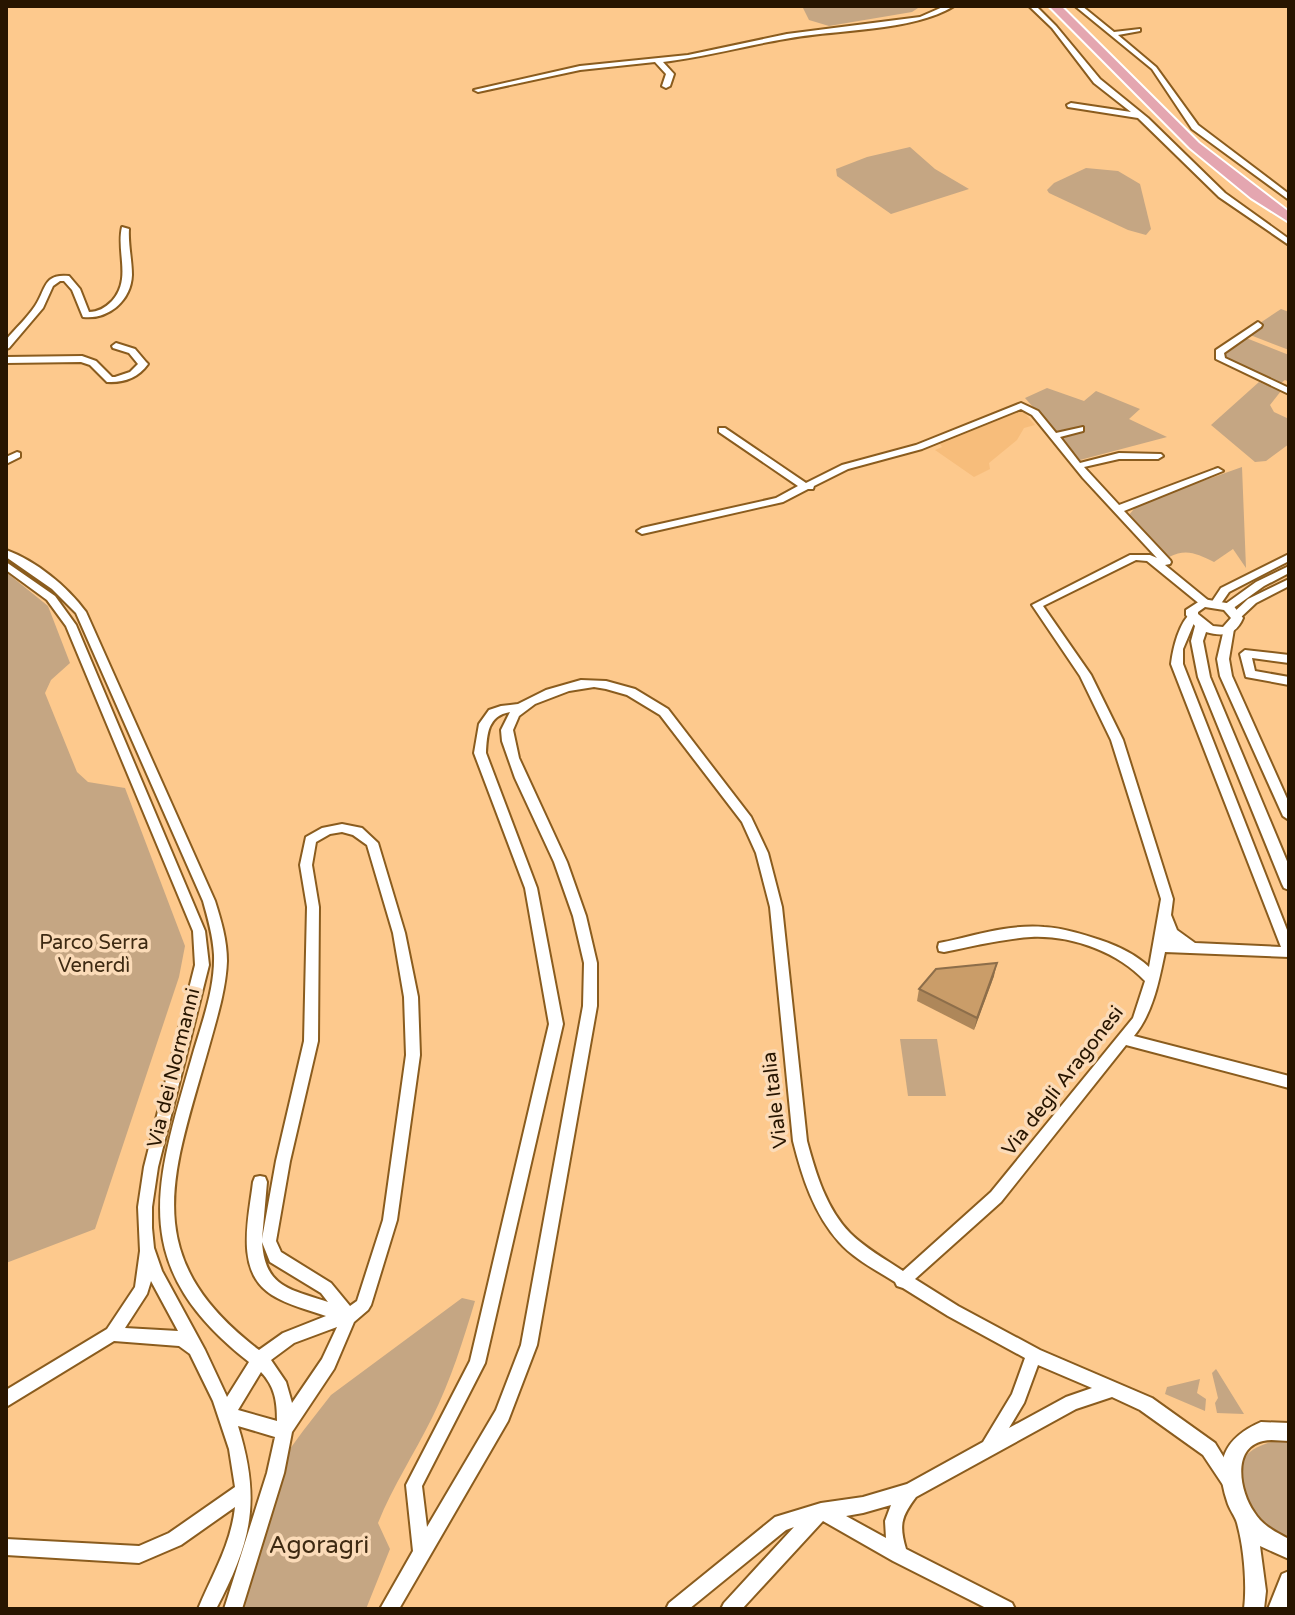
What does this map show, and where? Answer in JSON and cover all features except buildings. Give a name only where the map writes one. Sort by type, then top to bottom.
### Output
[{"type":"highway","points":[[1055,6],[1181,134],[1236,181],[1289,218]]},
{"type":"street","points":[[477,88],[580,68],[716,53],[787,36],[921,19],[951,6]]},
{"type":"street","points":[[1032,6],[1054,27],[1087,72],[1140,116],[1222,195],[1289,243]]},
{"type":"street","points":[[1081,7],[1154,68],[1195,127],[1289,198]]},
{"type":"street","points":[[1112,34],[1138,30]]},
{"type":"street","points":[[658,61],[670,74],[666,86]]},
{"type":"street","points":[[1076,71],[1087,72]]},
{"type":"street","points":[[1071,105],[1140,116]]},
{"type":"street","points":[[6,346],[40,306],[49,285],[58,278],[64,277],[72,282],[86,315],[103,313],[114,305],[127,281],[125,229]]},
{"type":"street","points":[[1258,325],[1224,347],[1219,352],[1221,359],[1289,391]]},
{"type":"street","points":[[6,360],[82,359],[93,363],[110,380],[127,377],[141,368],[143,364],[132,351],[116,346]]},
{"type":"street","points":[[642,531],[670,522],[779,500],[845,467],[919,447],[971,422],[1021,406],[1054,436],[1078,466],[1165,556],[1175,579]]},
{"type":"street","points":[[1054,436],[1080,429]]},
{"type":"street","points":[[722,430],[810,487]]},
{"type":"street","points":[[6,461],[17,455]]},
{"type":"street","points":[[1078,466],[1119,456],[1158,456]]},
{"type":"street","points":[[1119,509],[1174,484],[1218,471]]},
{"type":"street","name":"Via dei Normanni","points":[[6,553],[45,577],[65,593],[81,612],[209,901],[217,929],[220,967],[170,1174],[166,1219],[170,1251],[183,1280],[206,1312],[230,1337],[272,1371],[284,1398],[283,1431],[268,1497],[233,1609]]},
{"type":"street","name":"Via degli Aragonesi","points":[[902,1281],[996,1197],[1138,1021],[1166,916],[1167,899],[1117,740],[1085,675],[1037,605],[1134,557],[1150,558],[1175,579],[1221,607]]},
{"type":"street","points":[[1221,607],[1225,590],[1289,557]]},
{"type":"street","name":"Via dei Normanni","points":[[6,565],[51,598],[71,625],[199,931],[202,965],[147,1177],[148,1250],[156,1275],[197,1351],[226,1414],[240,1464],[242,1518],[221,1583],[207,1609]]},
{"type":"street","points":[[1221,607],[1289,569]]},
{"type":"street","points":[[1289,583],[1252,601],[1221,607],[1196,605],[1195,624],[1204,677],[1289,884]]},
{"type":"street","points":[[1195,624],[1218,631],[1229,629],[1237,623],[1221,607]]},
{"type":"street","points":[[1159,947],[1289,951],[1177,664],[1178,649],[1195,624]]},
{"type":"street","points":[[1229,629],[1223,659],[1226,676],[1289,816]]},
{"type":"street","points":[[1178,649],[1199,655]]},
{"type":"street","points":[[1289,659],[1245,654],[1250,674],[1289,681]]},
{"type":"street","name":"Viale Italia","points":[[422,1552],[414,1485],[477,1363],[556,1024],[531,888],[480,753],[481,730],[491,713],[501,707],[522,708],[553,691],[582,683],[606,685],[649,699],[674,723],[747,820],[762,853],[776,907],[800,1141],[809,1177],[829,1217],[846,1239],[902,1281],[1034,1355],[1146,1404],[1209,1449],[1229,1479]]},
{"type":"street","points":[[389,1609],[502,1415],[529,1345],[590,1006],[590,959],[566,874],[511,754],[506,732],[512,716],[522,708]]},
{"type":"street","points":[[349,1317],[326,1288],[275,1257],[269,1241],[283,1161],[311,1041],[313,907],[306,851],[310,840],[331,828],[340,827],[364,834],[372,843],[399,933],[411,997],[413,1055],[390,1220],[363,1305],[349,1317],[328,1364],[283,1431],[226,1414],[260,1360],[278,1344],[332,1320],[349,1317]]},
{"type":"street","points":[[1166,916],[1172,933],[1195,949]]},
{"type":"street","points":[[944,947],[1042,932],[1112,949],[1140,964],[1151,978]]},
{"type":"street","points":[[1123,1039],[1289,1082]]},
{"type":"street","points":[[260,1182],[254,1256],[260,1271],[274,1288],[349,1317]]},
{"type":"street","points":[[6,1399],[112,1334],[142,1289],[148,1250]]},
{"type":"street","points":[[112,1334],[182,1339],[197,1351]]},
{"type":"street","points":[[988,1446],[1018,1398],[1034,1355]]},
{"type":"street","points":[[675,1609],[781,1523],[910,1491],[1072,1402],[1113,1389]]},
{"type":"street","points":[[1288,1430],[1264,1432],[1247,1439],[1238,1447],[1229,1479],[1234,1500],[1247,1522],[1263,1537],[1289,1549]]},
{"type":"street","points":[[1209,1449],[1238,1447]]},
{"type":"street","points":[[899,1555],[891,1528],[895,1509],[910,1491]]},
{"type":"street","points":[[6,1547],[139,1555],[175,1539],[242,1492]]},
{"type":"street","points":[[821,1511],[1006,1609]]},
{"type":"street","points":[[730,1609],[821,1511]]},
{"type":"street","points":[[1247,1522],[1256,1591],[1254,1609]]},
{"type":"street","points":[[1278,1609],[1289,1581]]},
{"type":"shaded area","points":[[1022,410],[1035,425],[1024,428],[1017,440],[989,463],[990,469],[974,477],[935,450],[942,447],[940,444]]},
{"type":"green space","points":[[802,6],[921,6],[912,12],[829,26],[809,20]]},
{"type":"green space","points":[[910,147],[935,169],[969,189],[891,214],[837,176],[836,169],[867,157]]},
{"type":"green space","points":[[1086,168],[1118,171],[1140,184],[1151,229],[1146,235],[1128,230],[1047,190],[1054,183]]},
{"type":"green space","points":[[1281,309],[1289,312],[1289,350],[1245,333]]},
{"type":"green space","points":[[1241,336],[1289,355],[1289,382],[1285,380],[1277,386],[1224,362],[1224,347]]},
{"type":"green space","points":[[1259,382],[1281,391],[1270,405],[1274,412],[1289,419],[1289,444],[1266,461],[1255,462],[1211,425]]},
{"type":"green space","points":[[1047,388],[1084,401],[1096,391],[1140,409],[1129,419],[1167,437],[1080,460],[1025,398]]},
{"type":"green space","points":[[1242,467],[1246,568],[1233,549],[1214,562],[1187,553],[1169,557],[1129,515],[1138,504]]},
{"type":"green space","name":"Parco Serra Venerdì","points":[[6,572],[48,606],[70,663],[51,680],[45,693],[77,772],[88,782],[125,788],[185,946],[179,977],[95,1229],[6,1263]]},
{"type":"green space","points":[[900,1039],[937,1039],[946,1096],[908,1096]]},
{"type":"green space","name":"Agoragri","points":[[462,1298],[475,1301],[451,1375],[378,1523],[390,1549],[366,1609],[233,1609],[276,1468],[303,1431],[331,1395]]},
{"type":"green space","points":[[1216,1369],[1244,1414],[1217,1413],[1215,1403],[1218,1398],[1212,1373]]},
{"type":"green space","points":[[1200,1379],[1197,1393],[1206,1399],[1205,1411],[1165,1394],[1167,1387]]},
{"type":"green space","points":[[1284,1440],[1289,1442],[1289,1538],[1271,1529],[1256,1516],[1239,1484],[1239,1469],[1246,1456],[1261,1445]]}]
